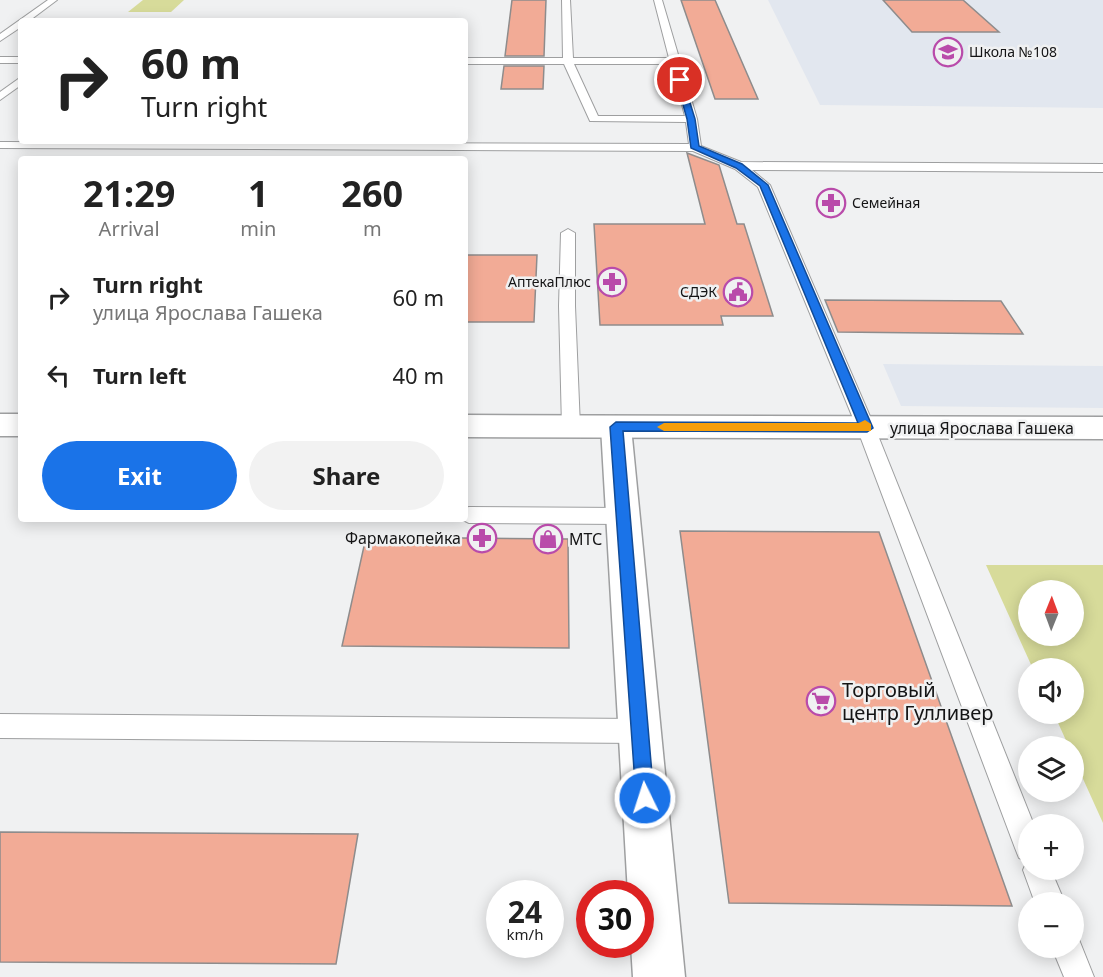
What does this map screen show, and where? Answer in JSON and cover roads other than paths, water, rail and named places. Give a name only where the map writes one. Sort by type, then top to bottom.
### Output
[{"type":"main road","points":[[0,425],[18,425]]},
{"type":"main road","name":"улица Ярослава Гашека","points":[[468,426],[1103,428]]},
{"type":"main road","points":[[616,427],[659,977]]},
{"type":"lane","points":[[28,18],[53,0]]},
{"type":"lane","points":[[566,0],[568,61],[600,132]]},
{"type":"lane","points":[[658,0],[691,119],[695,148]]},
{"type":"lane","points":[[0,38],[18,25]]},
{"type":"lane","points":[[0,60],[18,60]]},
{"type":"lane","points":[[468,61],[674,61]]},
{"type":"lane","points":[[0,98],[18,83]]},
{"type":"lane","points":[[468,135],[600,132],[691,119]]},
{"type":"lane","points":[[600,132],[695,148],[739,166],[764,185],[867,428],[1018,819]]},
{"type":"lane","points":[[0,145],[46,144]]},
{"type":"lane","points":[[739,166],[1103,168]]},
{"type":"lane","points":[[568,233],[570,427]]},
{"type":"lane","points":[[469,514],[623,516]]},
{"type":"lane","points":[[0,726],[640,731]]},
{"type":"lane","points":[[1071,958],[1079,977]]},
{"type":"place","name":"Школа №108","points":[[948,52]]},
{"type":"place","name":"Семейная","points":[[831,203]]},
{"type":"place","name":"АптекаПлюс","points":[[612,282]]},
{"type":"place","name":"СДЭК","points":[[738,292]]},
{"type":"place","name":"Фармакопейка","points":[[482,538]]},
{"type":"place","name":"МТС","points":[[548,539]]},
{"type":"place","name":"Торговый центр Гулливер","points":[[821,701]]}]
